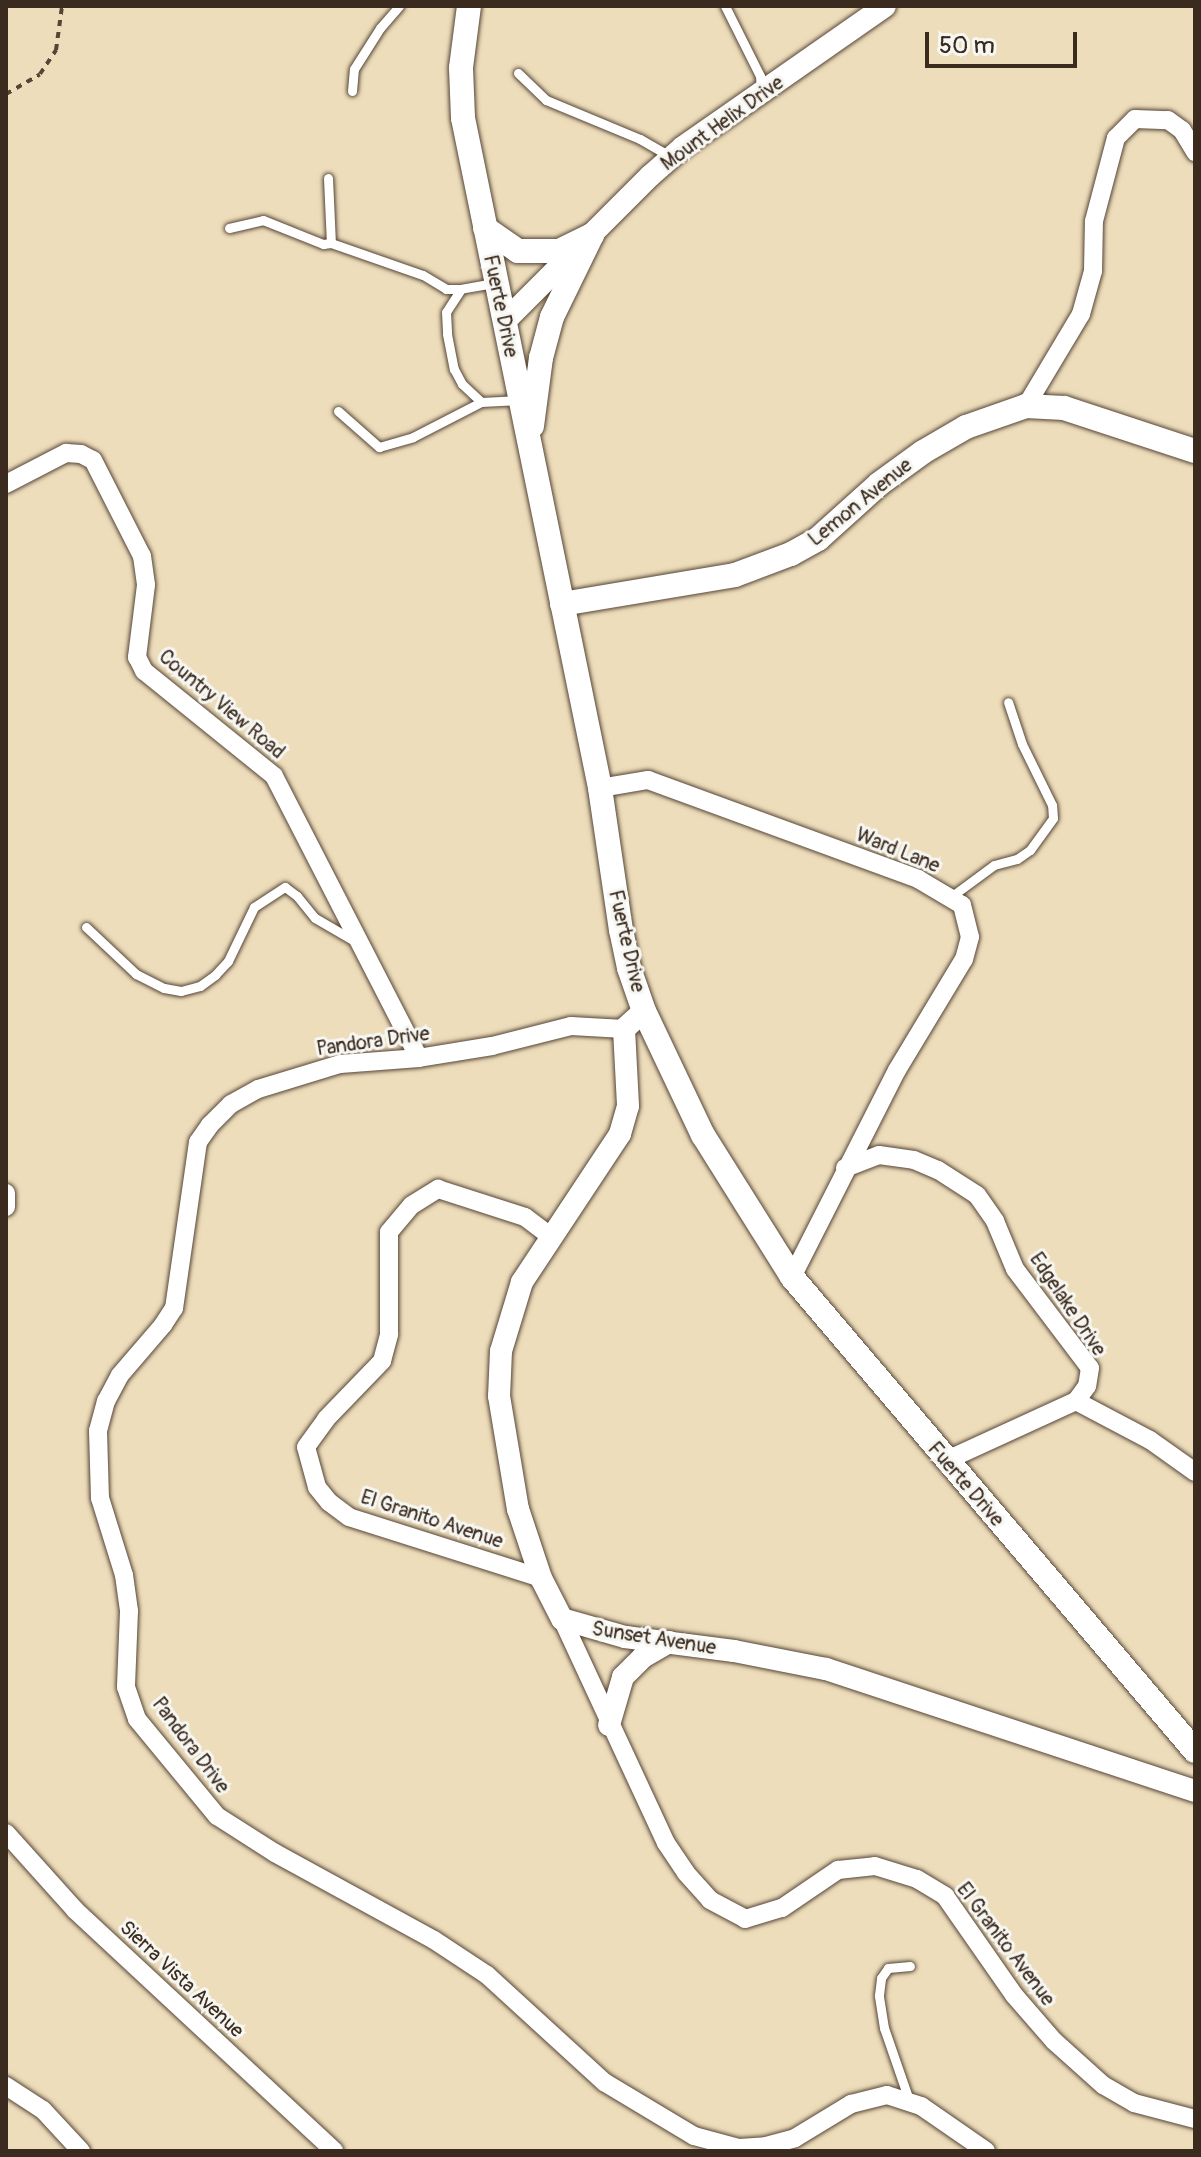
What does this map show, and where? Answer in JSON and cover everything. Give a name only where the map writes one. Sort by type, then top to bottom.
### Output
[{"type":"main road","name":"Fuerte Drive","points":[[469,6],[461,68],[463,118],[600,788],[621,930],[629,968],[644,1011],[703,1135],[792,1277],[945,1461],[1195,1751]]},
{"type":"main road","points":[[485,228],[518,251],[559,251],[592,235]]},
{"type":"main road","points":[[529,444],[541,358],[552,317],[592,235]]},
{"type":"main road","name":"Lemon Avenue","points":[[562,604],[735,575],[791,554],[818,539],[879,484],[923,452],[966,427],[1026,406],[1064,408],[1195,451]]},
{"type":"street","name":"Mount Helix Drive","points":[[504,322],[672,157],[885,6]]},
{"type":"street","points":[[1026,406],[1081,314],[1093,271],[1094,221],[1116,138],[1135,119],[1168,120],[1182,130],[1195,152]]},
{"type":"street","name":"Country View Road","points":[[6,484],[66,453],[81,454],[93,460],[142,556],[146,585],[137,657],[144,671],[274,776],[419,1058]]},
{"type":"street","name":"Ward Lane","points":[[600,788],[648,780],[918,879],[952,896],[962,905],[970,937],[964,959],[897,1070],[792,1277]]},
{"type":"street","points":[[562,1619],[541,1578],[518,1509],[502,1419],[499,1373],[512,1306],[529,1270],[620,1134],[628,1106],[624,1029],[644,1011]]},
{"type":"street","name":"Pandora Drive","points":[[624,1029],[571,1026],[492,1046],[419,1058],[340,1064],[258,1089],[231,1104],[198,1142],[174,1308],[120,1375],[106,1401],[98,1431],[100,1498],[124,1575],[129,1611],[126,1687],[137,1719],[217,1816],[275,1853],[434,1940],[487,1975],[604,2082],[694,2136],[739,2148],[766,2146],[795,2138],[851,2104],[873,2096],[887,2095],[909,2100],[986,2151]]},
{"type":"street","name":"Edgelake Drive","points":[[845,1168],[879,1155],[914,1160],[938,1170],[977,1195],[995,1221],[1015,1269],[1090,1368],[1087,1386],[1076,1401]]},
{"type":"street","name":"El Granito Avenue","points":[[541,1578],[349,1517],[329,1502],[317,1487],[306,1447],[326,1419],[382,1361],[389,1334],[389,1232],[412,1205],[438,1189],[525,1217],[552,1237]]},
{"type":"street","points":[[6,1193],[6,1207]]},
{"type":"street","points":[[945,1461],[1076,1401],[1150,1440],[1195,1472]]},
{"type":"street","name":"El Granito Avenue","points":[[562,1619],[666,1843],[686,1873],[719,1906],[745,1919],[760,1917],[782,1908],[838,1870],[854,1867],[875,1866],[917,1879],[945,1896],[1014,1995],[1054,2041],[1103,2085],[1134,2103],[1195,2119]]},
{"type":"street","name":"Sunset Avenue","points":[[562,1619],[625,1637],[826,1669],[1195,1791]]},
{"type":"street","points":[[609,1725],[623,1677],[643,1657],[669,1642]]},
{"type":"street","name":"Sierra Vista Avenue","points":[[6,1833],[75,1910],[334,2151]]},
{"type":"street","points":[[6,2086],[43,2110],[81,2151]]},
{"type":"lane","points":[[352,91],[354,69],[380,28],[399,6]]},
{"type":"lane","points":[[725,6],[760,76],[762,92]]},
{"type":"lane","points":[[518,73],[546,100],[640,139],[672,157]]},
{"type":"lane","points":[[328,178],[331,243]]},
{"type":"lane","points":[[229,228],[263,220],[323,244],[331,243],[423,275],[446,289],[496,283]]},
{"type":"lane","points":[[461,289],[446,312],[447,334],[462,384],[481,402]]},
{"type":"lane","points":[[338,411],[379,447],[413,437],[481,402],[520,400]]},
{"type":"lane","points":[[952,896],[994,865],[1017,859],[1030,850],[1053,818],[1052,805],[1022,744],[1008,702]]},
{"type":"lane","points":[[86,927],[136,974],[164,988],[181,991],[200,986],[215,975],[228,961],[254,907],[285,887],[315,918],[359,944]]},
{"type":"lane","points":[[909,2100],[884,2028],[879,1995],[881,1978],[888,1968],[910,1966]]},
{"type":"path","points":[[6,94],[40,74],[56,50],[62,6]]}]
